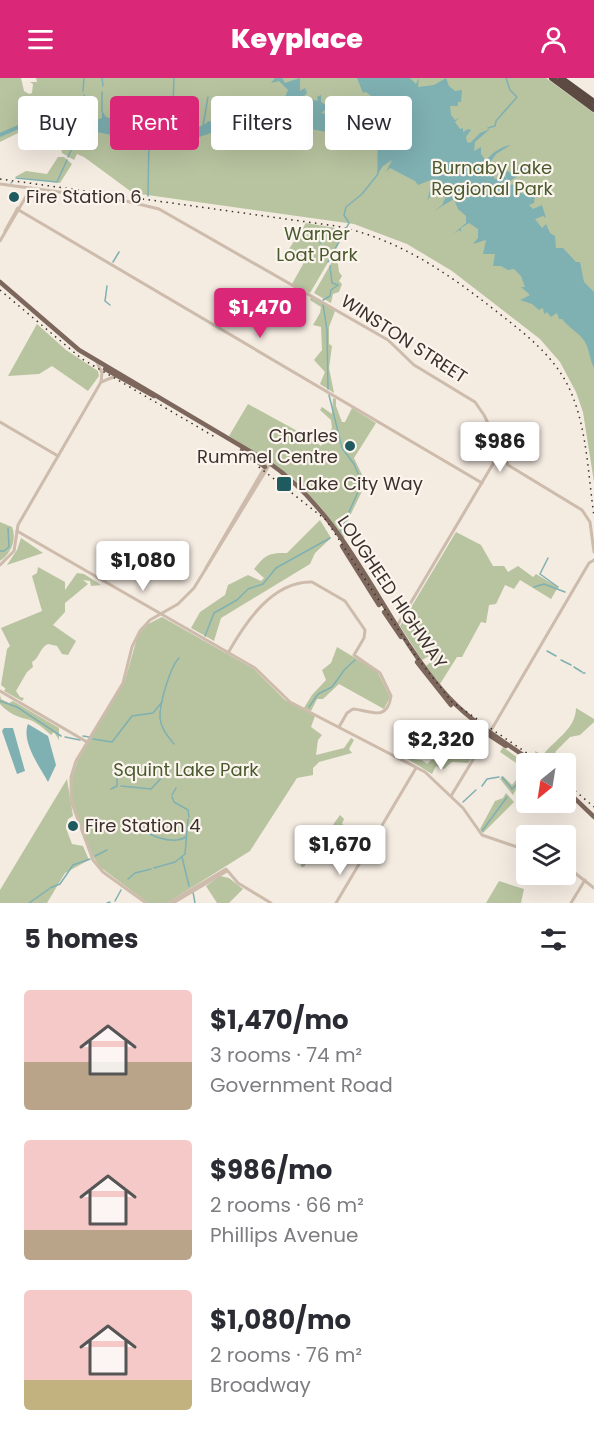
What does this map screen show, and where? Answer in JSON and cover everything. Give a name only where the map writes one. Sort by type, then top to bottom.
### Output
[{"type":"highway","points":[[552,78],[594,109]]},
{"type":"highway","points":[[561,78],[594,102]]},
{"type":"main road","name":"LOUGHEED HIGHWAY","points":[[0,284],[55,335],[116,376],[154,396]]},
{"type":"main road","name":"LOUGHEED HIGHWAY","points":[[97,363],[123,376],[292,480],[326,517],[442,690],[488,735]]},
{"type":"main road","name":"LOUGHEED HIGHWAY","points":[[225,438],[268,464],[296,486],[323,518],[439,692],[488,735],[517,753]]},
{"type":"main road","points":[[576,798],[594,815]]},
{"type":"street","name":"WINSTON STREET","points":[[0,184],[133,202],[163,210],[386,339],[414,365],[467,396],[484,415],[500,452],[511,468],[582,510],[590,522],[594,552]]},
{"type":"street","points":[[0,241],[31,188]]},
{"type":"street","points":[[18,210],[482,483]]},
{"type":"street","points":[[97,363],[101,382]]},
{"type":"street","points":[[0,565],[12,555],[16,531],[101,382],[116,376],[123,376]]},
{"type":"street","points":[[0,422],[58,456]]},
{"type":"street","points":[[397,626],[500,452]]},
{"type":"street","points":[[146,903],[103,872],[88,851],[71,801],[70,783],[74,766],[123,683],[133,644],[143,626],[168,611],[191,591],[268,464]]},
{"type":"street","points":[[16,531],[258,670],[288,701],[427,773],[451,796],[482,835],[516,847]]},
{"type":"street","points":[[16,538],[22,534]]},
{"type":"street","points":[[451,796],[589,563],[594,560]]},
{"type":"street","points":[[228,653],[253,612],[284,590],[309,582],[342,599],[364,627],[364,638],[354,655],[374,667],[390,690],[388,706],[376,714],[353,709],[339,727]]},
{"type":"street","points":[[167,618],[168,611]]},
{"type":"street","points":[[0,691],[87,742]]},
{"type":"street","points":[[336,903],[416,767]]},
{"type":"street","points":[[171,903],[226,870],[240,885],[271,903]]},
{"type":"street","points":[[576,873],[594,888]]},
{"type":"street","points":[[572,903],[585,880]]},
{"type":"green space","name":"Burnaby Lake Regional Park","points":[[0,78],[21,78],[24,91],[29,94],[32,93],[33,84],[30,82],[37,82],[36,78],[546,78],[594,113],[594,482],[583,412],[576,392],[560,362],[540,339],[452,271],[407,244],[354,224],[133,193],[84,157],[77,154],[74,160],[62,153],[61,150],[98,150],[98,96],[18,96],[18,133],[0,142]]},
{"type":"green space","points":[[58,157],[64,157],[72,164],[60,183],[15,177],[26,171],[47,174]]},
{"type":"green space","name":"Warner Loat Park","points":[[306,223],[347,230],[310,293],[292,284],[306,259],[289,249]]},
{"type":"green space","points":[[333,260],[338,264],[342,276],[339,281],[342,284],[339,292],[333,294],[331,303],[314,293]]},
{"type":"green space","points":[[311,297],[335,311],[329,327],[329,344],[332,346],[329,368],[334,393],[320,384],[325,372],[314,360],[322,350],[321,327],[313,325],[321,307],[310,300]]},
{"type":"green space","points":[[37,324],[66,350],[98,371],[99,376],[88,391],[52,366],[39,374],[8,376]]},
{"type":"green space","points":[[333,398],[336,399],[342,422],[345,422],[352,408],[376,423],[354,458],[366,483],[347,522],[344,539],[323,510],[293,478],[229,436],[248,404],[321,446],[332,428],[331,420],[320,410],[322,407],[332,414]]},
{"type":"green space","points":[[320,520],[331,538],[315,553],[310,564],[221,618],[214,641],[191,628],[200,612],[225,595],[228,585],[248,575],[261,581],[264,578],[254,569],[261,561],[271,554],[287,553]]},
{"type":"green space","points":[[0,522],[12,527],[14,536],[10,550],[0,561]]},
{"type":"green space","points":[[456,532],[481,545],[493,566],[504,566],[508,572],[518,566],[533,577],[536,574],[558,587],[551,599],[520,580],[514,589],[505,585],[496,604],[489,605],[486,623],[481,622],[462,657],[457,657],[440,684],[426,666],[432,661],[429,656],[422,660],[400,626]]},
{"type":"green space","points":[[21,538],[43,553],[7,565],[17,550]]},
{"type":"green space","points":[[38,567],[65,582],[65,590],[77,573],[84,574],[101,585],[91,586],[90,581],[83,580],[88,584],[65,603],[65,612],[53,625],[76,641],[68,655],[62,654],[57,646],[48,644],[32,662],[33,667],[27,672],[16,691],[20,697],[24,698],[22,701],[4,691],[6,689],[1,685],[7,649],[10,646],[1,628],[42,611],[32,576],[37,573]]},
{"type":"green space","name":"Squint Lake Park","points":[[162,617],[254,669],[285,700],[315,716],[311,727],[322,735],[318,740],[316,755],[344,748],[351,738],[354,740],[349,749],[352,753],[319,762],[313,768],[313,775],[297,778],[250,851],[167,903],[148,903],[100,867],[90,852],[72,800],[72,778],[78,760],[125,680],[138,635],[148,624]]},
{"type":"green space","points":[[337,647],[377,671],[390,697],[384,709],[339,684],[323,699],[317,699],[311,711],[304,708],[326,680],[322,670],[331,663]]},
{"type":"green space","points":[[0,695],[1,699],[9,703],[13,701],[59,728],[59,740],[54,732],[51,735],[33,721],[7,710],[0,704]]},
{"type":"green space","points":[[576,708],[594,719],[594,722],[580,735],[570,737],[555,753],[545,753],[568,728]]},
{"type":"green space","points":[[503,747],[516,757],[516,763],[500,752]]},
{"type":"green space","points":[[453,749],[471,759],[468,763],[452,762],[444,769],[436,766],[432,774],[406,758],[422,760],[427,764],[431,760],[447,758]]},
{"type":"green space","points":[[503,776],[512,785],[516,780],[516,790],[513,795],[500,779]]},
{"type":"green space","points":[[67,779],[73,816],[68,819],[66,828],[72,844],[83,846],[89,860],[65,873],[47,903],[0,903],[0,890]]},
{"type":"green space","points":[[506,793],[514,802],[483,833],[480,829],[495,801],[503,798]]},
{"type":"green space","points":[[340,815],[344,819],[342,824],[347,827],[344,829],[353,834],[342,851],[333,846],[337,837],[333,843],[329,842],[318,859],[311,855],[304,867],[301,867],[307,855],[304,851],[309,838],[327,833]]},
{"type":"green space","points":[[220,876],[229,878],[243,889],[229,903],[217,903],[206,886]]},
{"type":"green space","points":[[499,881],[524,889],[521,903],[486,903]]},
{"type":"water","points":[[275,78],[282,78],[285,83],[300,78],[300,91],[305,88],[307,93],[304,96],[285,96],[288,90],[279,81],[271,83]]},
{"type":"water","points":[[357,78],[410,78],[416,84],[419,78],[418,87],[434,85],[446,78],[449,86],[455,91],[462,90],[461,102],[458,102],[458,106],[450,106],[451,115],[455,120],[459,118],[455,122],[460,129],[463,128],[463,132],[471,130],[466,137],[467,142],[470,143],[480,133],[490,129],[475,142],[474,151],[481,147],[481,154],[486,161],[496,151],[511,145],[496,154],[487,167],[495,179],[503,180],[502,172],[506,178],[505,169],[510,173],[514,166],[522,168],[539,162],[504,185],[508,189],[509,185],[517,184],[517,192],[528,195],[536,187],[534,203],[529,205],[533,209],[542,205],[546,218],[543,216],[535,219],[542,228],[546,224],[550,233],[555,236],[556,248],[563,248],[576,262],[580,262],[584,282],[594,292],[594,368],[587,346],[579,334],[559,319],[557,313],[551,317],[547,312],[544,314],[543,308],[539,310],[532,304],[520,300],[530,295],[521,287],[525,287],[521,276],[514,269],[508,270],[501,266],[493,266],[495,254],[483,254],[486,240],[473,244],[478,238],[478,229],[469,223],[461,228],[461,232],[459,230],[453,234],[466,223],[466,216],[458,209],[454,199],[434,211],[442,205],[448,192],[441,187],[436,187],[427,201],[433,179],[418,185],[415,181],[390,168],[386,172],[392,160],[383,166],[377,175],[378,150],[412,150],[412,96],[371,96],[366,92],[363,93]]},
{"type":"water","points":[[321,95],[321,102],[325,104],[325,110],[321,113],[325,114],[325,132],[313,130],[313,100],[318,101],[317,97]]},
{"type":"water","points":[[102,111],[106,117],[110,118],[110,135],[98,132],[98,120],[102,118]]},
{"type":"water","points":[[211,122],[211,133],[199,137],[199,126]]},
{"type":"water","points":[[28,724],[48,736],[56,765],[48,782],[29,746]]},
{"type":"water","points":[[4,728],[13,728],[25,771],[17,774],[2,731]]},
{"type":"waterway","points":[[83,91],[84,78]]},
{"type":"waterway","points":[[102,78],[103,86]]},
{"type":"waterway","points":[[173,96],[174,78]]},
{"type":"waterway","points":[[488,128],[495,126],[496,121],[517,97],[510,90],[506,78]]},
{"type":"waterway","points":[[102,92],[102,111]]},
{"type":"waterway","points":[[203,126],[208,97]]},
{"type":"waterway","points":[[0,135],[18,127]]},
{"type":"waterway","points":[[68,157],[71,150]]},
{"type":"waterway","points":[[148,196],[149,150]]},
{"type":"waterway","points":[[16,178],[57,182],[67,160]]},
{"type":"waterway","points":[[328,262],[349,223],[344,215],[346,207],[362,194],[378,174]]},
{"type":"waterway","points":[[320,243],[324,231]]},
{"type":"waterway","points":[[113,262],[119,252]]},
{"type":"waterway","points":[[323,300],[330,296],[331,290],[338,285],[332,283],[330,266]]},
{"type":"waterway","points":[[107,286],[105,301],[110,305]]},
{"type":"waterway","points":[[323,304],[327,330],[328,389]]},
{"type":"waterway","points":[[329,395],[342,448],[354,464],[362,483],[340,532]]},
{"type":"waterway","points":[[0,551],[9,547],[8,528]]},
{"type":"waterway","points":[[205,636],[214,613],[237,600],[248,589],[263,584],[276,568],[330,538]]},
{"type":"waterway","points":[[548,558],[540,574],[558,587]]},
{"type":"waterway","points":[[534,587],[544,584],[565,592]]},
{"type":"waterway","points":[[547,651],[556,656]]},
{"type":"waterway","points":[[174,744],[162,726],[160,712],[169,678],[179,658]]},
{"type":"waterway","points":[[309,707],[318,694],[332,687],[355,660]]},
{"type":"waterway","points":[[561,660],[571,665]]},
{"type":"waterway","points":[[574,667],[582,672]]},
{"type":"waterway","points":[[0,701],[17,707],[61,736]]},
{"type":"waterway","points":[[93,739],[112,742],[132,716],[153,713],[162,702]]},
{"type":"waterway","points":[[83,736],[89,737]]},
{"type":"waterway","points":[[65,737],[80,740]]},
{"type":"waterway","points":[[111,789],[117,786],[117,776],[122,765]]},
{"type":"waterway","points":[[121,786],[151,789],[166,773]]},
{"type":"waterway","points":[[482,786],[487,779],[499,777]]},
{"type":"waterway","points":[[502,777],[512,789],[516,785]]},
{"type":"waterway","points":[[172,795],[176,788]]},
{"type":"waterway","points":[[463,802],[476,790]]},
{"type":"waterway","points":[[172,797],[174,802],[188,810],[189,817]]},
{"type":"waterway","points":[[482,831],[507,797]]},
{"type":"waterway","points":[[154,868],[175,862],[185,854],[188,819]]},
{"type":"waterway","points":[[128,823],[148,834],[164,839],[179,840],[186,837]]},
{"type":"waterway","points":[[95,856],[107,850]]},
{"type":"waterway","points":[[182,857],[189,886]]},
{"type":"waterway","points":[[50,888],[60,884],[73,865],[90,859]]},
{"type":"waterway","points":[[128,879],[135,873],[151,869]]},
{"type":"waterway","points":[[29,903],[49,889]]},
{"type":"waterway","points":[[115,901],[121,890]]},
{"type":"waterway","points":[[193,892],[195,903]]},
{"type":"railway","points":[[0,179],[336,226],[381,239],[421,259],[459,283],[507,320],[538,346],[556,366],[570,390],[580,420],[594,516]]},
{"type":"railway","points":[[0,290],[82,359],[215,437]]},
{"type":"railway","points":[[240,452],[326,520],[415,655],[452,702],[527,753]]},
{"type":"railway","points":[[576,792],[594,807]]},
{"type":"place","name":"Fire Station 6","points":[[14,197]]},
{"type":"place","name":"Charles Rummel Centre","points":[[350,446]]},
{"type":"place","name":"Lake City Way","points":[[284,484]]},
{"type":"place","name":"Fire Station 4","points":[[73,826]]}]
